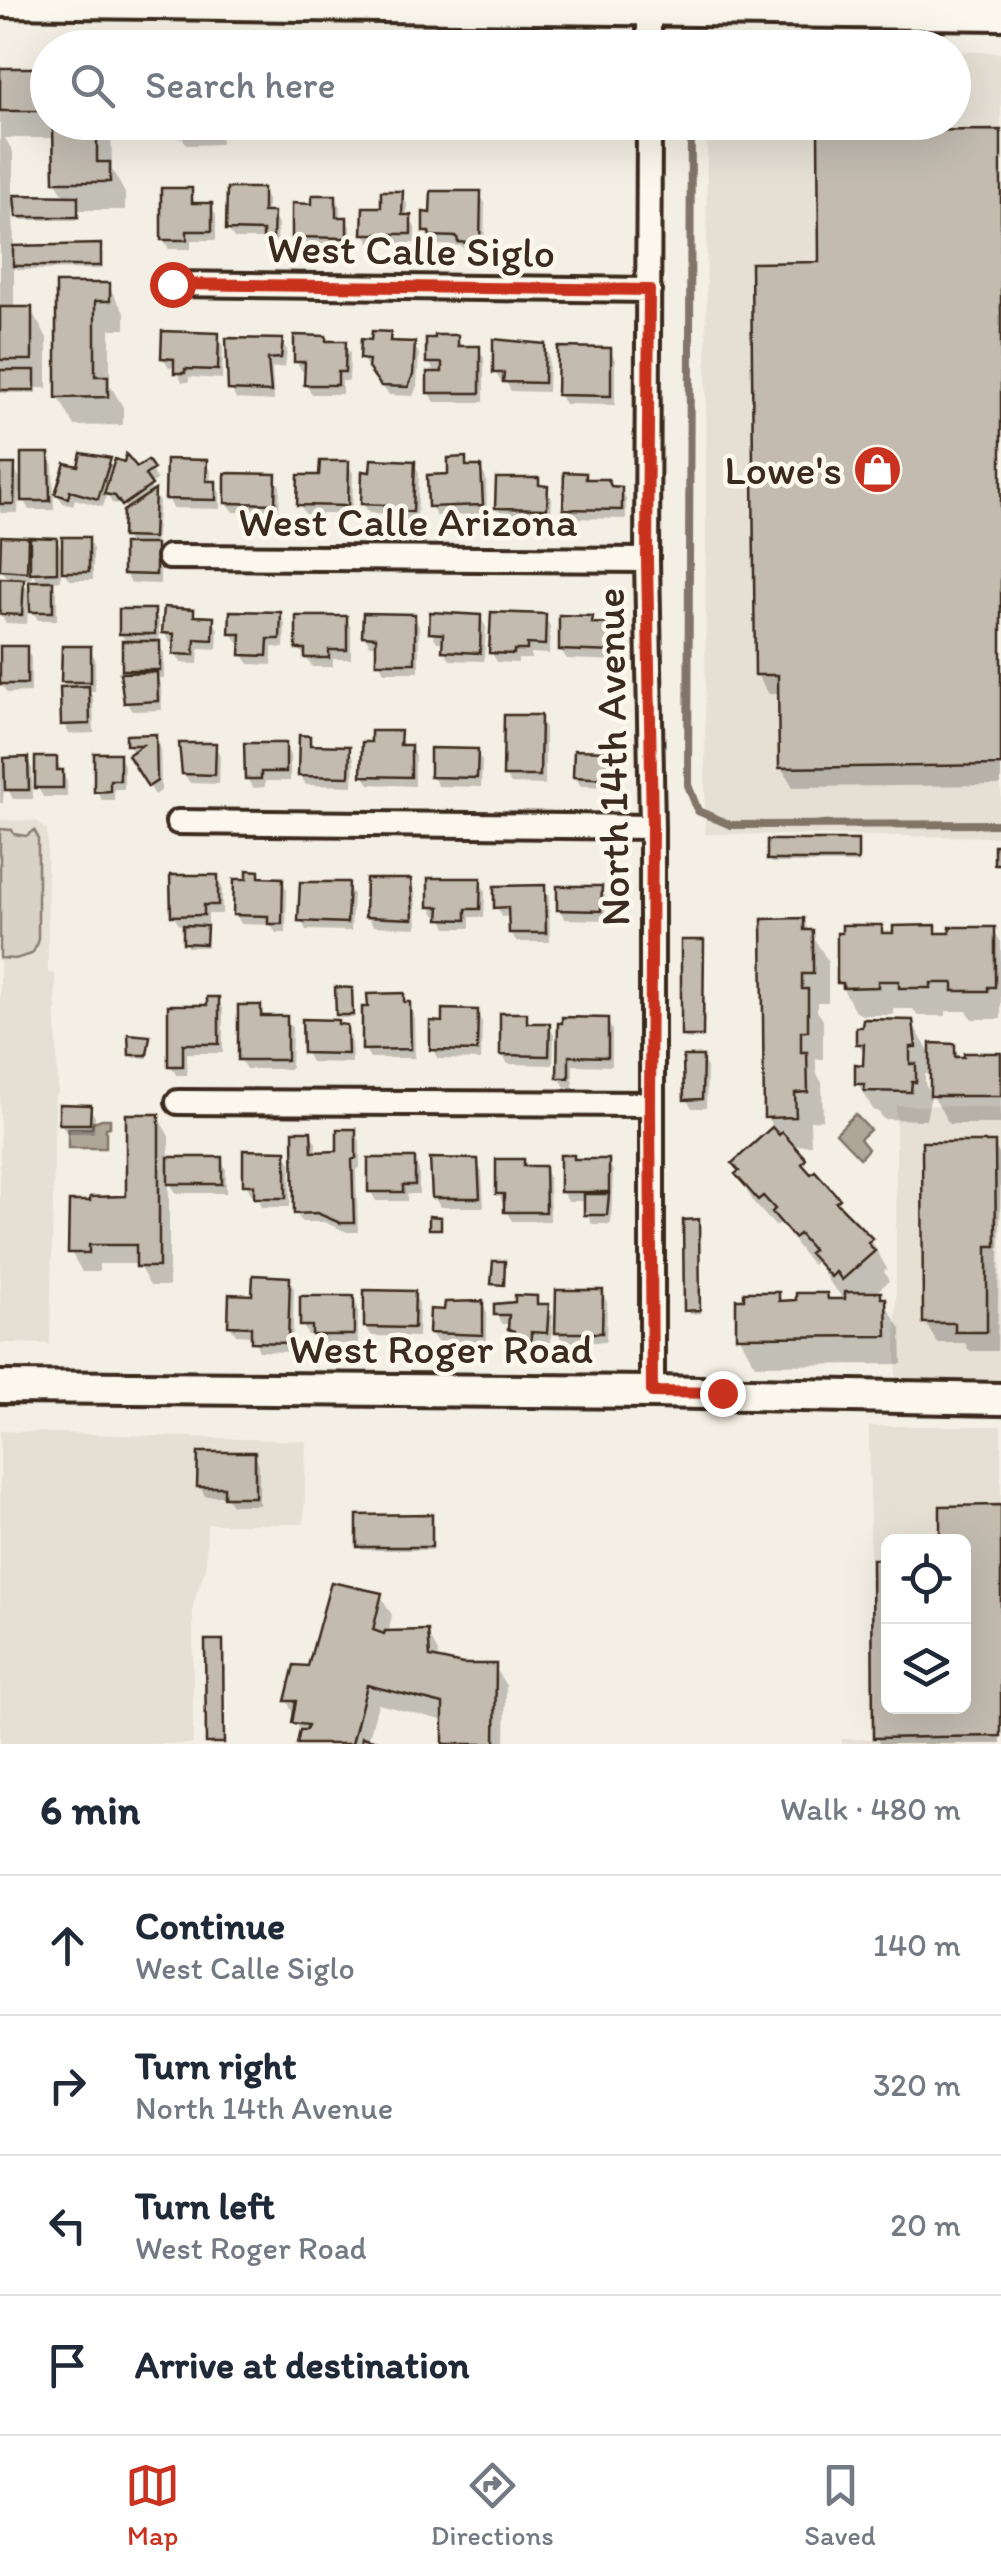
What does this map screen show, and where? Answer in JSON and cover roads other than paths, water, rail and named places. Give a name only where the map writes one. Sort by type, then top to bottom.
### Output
[{"type":"street","points":[[0,0],[595,4],[649,10],[1001,14]]},
{"type":"street","points":[[649,10],[649,30]]},
{"type":"street","name":"North 14th Avenue","points":[[649,140],[647,560],[652,826],[652,1392]]},
{"type":"street","name":"West Calle Siglo","points":[[172,284],[649,290]]},
{"type":"street","name":"West Calle Arizona","points":[[169,558],[647,560]]},
{"type":"street","points":[[178,822],[652,826]]},
{"type":"street","points":[[178,1102],[650,1104]]},
{"type":"street","name":"West Roger Road","points":[[0,1387],[1001,1399]]},
{"type":"waterway","points":[[691,140],[688,785],[698,811],[731,825],[1001,824]]},
{"type":"place","name":"Lowe's","points":[[877,469]]}]
